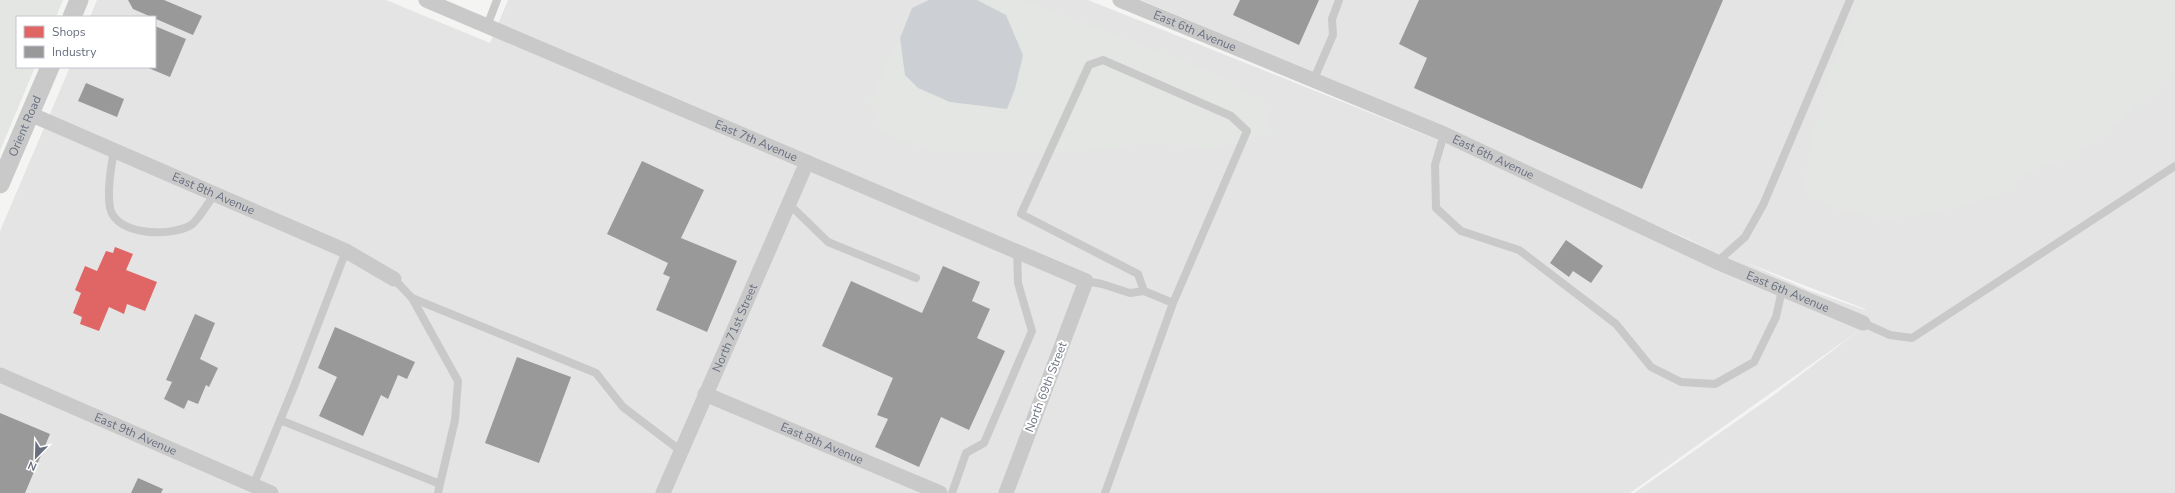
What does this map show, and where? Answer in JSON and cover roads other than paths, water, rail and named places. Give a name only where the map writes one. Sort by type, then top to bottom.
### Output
[{"type":"street","points":[[72,16],[79,0]]},
{"type":"street","name":"East 7th Avenue","points":[[426,0],[1086,281]]},
{"type":"street","name":"East 6th Avenue","points":[[1120,0],[1444,134],[1717,262],[1862,323]]},
{"type":"street","name":"Orient Road","points":[[0,184],[50,68]]},
{"type":"street","name":"East 8th Avenue","points":[[30,114],[346,251],[394,279]]},
{"type":"street","name":"North 71st Street","points":[[663,493],[807,162]]},
{"type":"street","name":"North 69th Street","points":[[1006,493],[1086,281]]},
{"type":"street","name":"East 9th Avenue","points":[[0,375],[271,493]]},
{"type":"street","name":"East 8th Avenue","points":[[705,394],[940,493]]},
{"type":"lane","points":[[487,26],[498,0]]},
{"type":"lane","points":[[1314,79],[1333,35],[1332,19],[1340,0]]},
{"type":"lane","points":[[1717,262],[1745,237],[1764,205],[1850,0]]},
{"type":"lane","points":[[1105,493],[1173,303],[1247,131],[1231,116],[1103,60],[1089,65],[1021,214],[1138,274],[1144,291]]},
{"type":"lane","points":[[1444,134],[1435,165],[1436,208],[1460,231],[1519,250],[1616,324],[1651,367],[1681,382],[1716,384],[1754,362],[1776,317],[1782,290]]},
{"type":"lane","points":[[114,150],[110,209],[119,222],[132,228],[153,233],[172,232],[192,225],[215,194]]},
{"type":"lane","points":[[1862,323],[1890,335],[1912,338],[2175,166]]},
{"type":"lane","points":[[788,204],[828,242],[916,278]]},
{"type":"lane","points":[[253,486],[346,251]]},
{"type":"lane","points":[[952,493],[966,454],[984,443],[1032,331],[1018,283],[1017,252]]},
{"type":"lane","points":[[394,279],[412,298],[458,381],[455,420],[438,493]]},
{"type":"lane","points":[[1086,281],[1102,284],[1130,293],[1144,291],[1173,303]]},
{"type":"lane","points":[[412,298],[596,372],[623,407],[681,451]]},
{"type":"lane","points":[[280,420],[440,484]]}]
